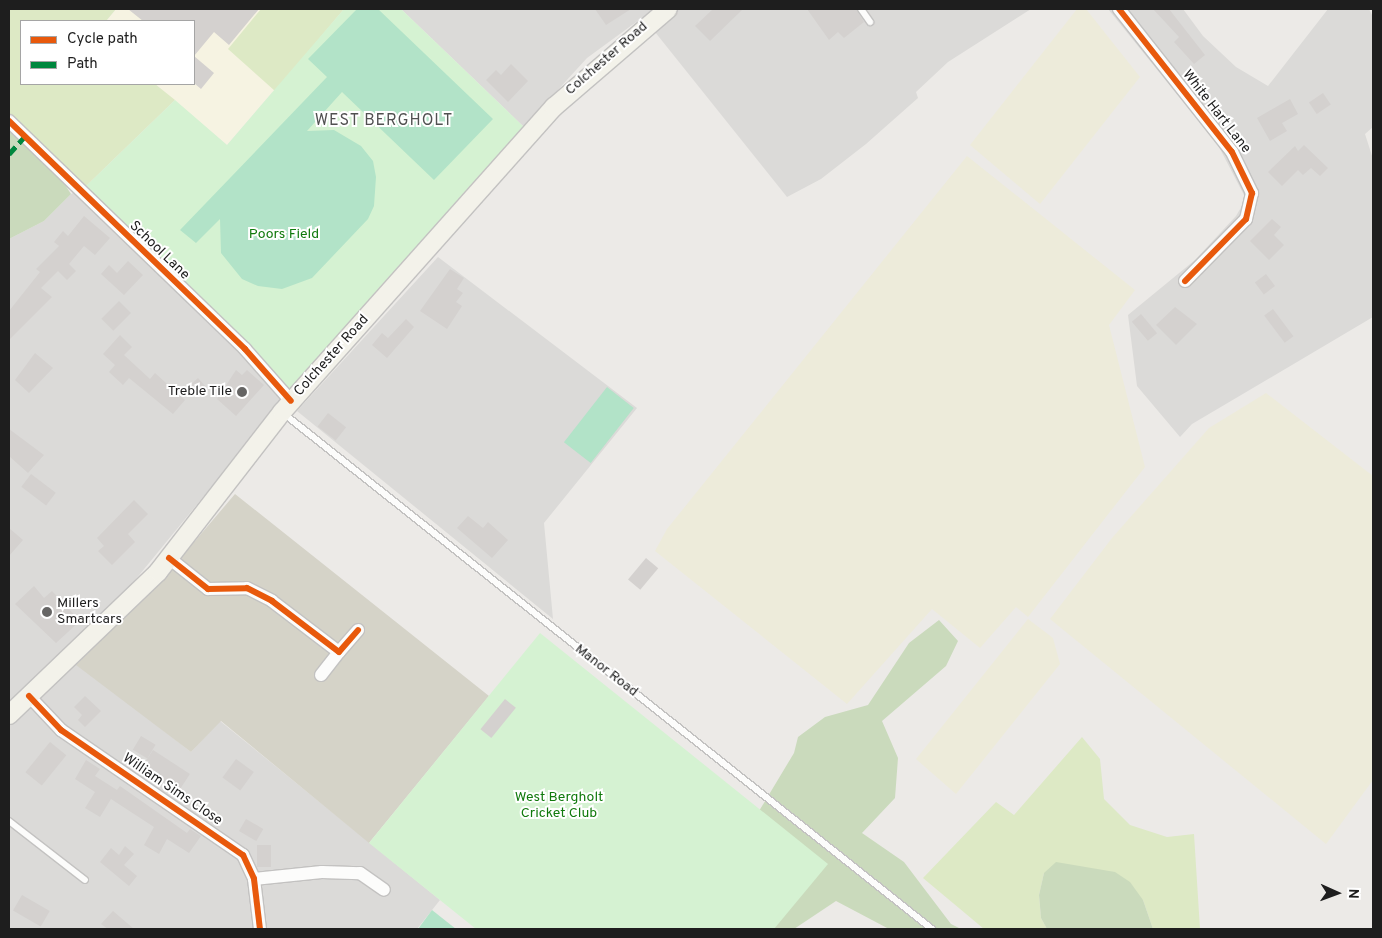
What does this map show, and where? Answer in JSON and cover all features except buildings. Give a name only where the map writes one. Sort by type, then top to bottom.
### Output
[{"type":"main road","name":"Colchester Road","points":[[9,715],[170,558],[286,406],[554,107],[668,9]]},
{"type":"street","name":"White Hart Lane","points":[[1119,9],[1232,152],[1252,193],[1246,219],[1185,281]]},
{"type":"street","name":"School Lane","points":[[9,121],[245,350],[286,406]]},
{"type":"street","points":[[170,558],[208,589],[247,588],[272,601],[339,652]]},
{"type":"street","points":[[322,675],[358,630]]},
{"type":"street","name":"William Sims Close","points":[[29,696],[61,730],[229,843],[243,855],[254,879],[260,929]]},
{"type":"street","points":[[254,879],[322,872],[360,873],[384,890]]},
{"type":"lane","points":[[861,9],[870,22]]},
{"type":"lane","name":"Manor Road","points":[[286,406],[932,929]]},
{"type":"lane","points":[[9,821],[85,880]]},
{"type":"shaded area","points":[[116,9],[344,9],[227,145],[156,85],[195,85],[195,20],[107,20]]},
{"type":"shaded area","points":[[401,9],[1031,9],[948,62],[916,92],[918,98],[866,144],[821,179],[787,197],[643,17],[587,58],[524,127]]},
{"type":"shaded area","points":[[1077,9],[1086,9],[1140,77],[1040,204],[970,145]]},
{"type":"shaded area","points":[[1108,9],[1183,9],[1203,36],[1236,67],[1268,86],[1328,9],[1369,9],[1373,17],[1373,127],[1365,134],[1373,159],[1373,317],[1192,424],[1180,437],[1137,386],[1128,315],[1195,260],[1236,216],[1246,199],[1218,145]]},
{"type":"shaded area","points":[[967,156],[1135,290],[1109,325],[1145,467],[1028,617],[1016,607],[980,648],[932,609],[847,704],[655,551],[667,529]]},
{"type":"shaded area","points":[[84,188],[290,391],[131,585],[63,652],[191,752],[220,721],[440,900],[417,929],[9,929],[9,239],[44,221],[71,194]]},
{"type":"shaded area","points":[[438,257],[637,408],[544,523],[553,619],[297,411]]},
{"type":"shaded area","points":[[1266,393],[1373,476],[1373,780],[1326,844],[1050,619],[1112,538],[1209,428]]},
{"type":"shaded area","points":[[235,494],[489,696],[369,843],[221,721],[191,752],[76,665],[172,568]]},
{"type":"shaded area","points":[[1028,619],[1053,638],[1060,664],[956,794],[916,759]]},
{"type":"green space","points":[[9,9],[116,9],[107,20],[20,20],[20,85],[156,85],[175,100],[84,188],[9,117]]},
{"type":"green space","points":[[261,9],[344,9],[275,91],[228,49]]},
{"type":"green space","name":"Poors Field","points":[[344,9],[401,9],[524,127],[290,391],[84,188],[175,100],[227,145]]},
{"type":"green space","points":[[357,9],[378,9],[493,119],[434,180],[342,92],[307,131],[334,130],[361,146],[373,161],[376,177],[374,206],[368,219],[312,278],[282,289],[258,286],[242,279],[221,253],[220,219],[196,243],[180,230],[327,77],[308,59]]},
{"type":"green space","points":[[9,127],[54,168],[71,194],[44,221],[9,239]]},
{"type":"green space","points":[[607,387],[634,408],[591,463],[564,442]]},
{"type":"green space","points":[[939,620],[958,641],[946,666],[882,721],[898,758],[895,798],[862,833],[904,862],[951,924],[961,929],[889,929],[836,901],[794,929],[688,929],[794,753],[798,737],[825,717],[868,705],[909,643]]},
{"type":"green space","name":"West Bergholt Cricket Club","points":[[540,633],[828,864],[774,929],[476,929],[369,843]]},
{"type":"green space","points":[[1082,737],[1100,759],[1104,799],[1130,825],[1167,837],[1194,834],[1200,929],[1153,929],[1143,900],[1044,873],[1039,895],[1041,918],[1047,929],[984,929],[923,878],[996,802],[1014,815]]},
{"type":"green space","points":[[1056,862],[1115,872],[1130,882],[1143,900],[1153,929],[1047,929],[1041,918],[1039,895],[1044,873]]},
{"type":"green space","points":[[432,910],[456,929],[418,929]]},
{"type":"marked path","points":[[9,154],[25,136]]},
{"type":"cycle path","points":[[1119,9],[1232,152],[1252,193],[1246,219],[1185,281]]},
{"type":"cycle path","points":[[9,121],[245,349],[291,401]]},
{"type":"cycle path","points":[[169,558],[208,589],[247,588],[272,601],[339,652],[358,630]]},
{"type":"cycle path","points":[[29,696],[61,730],[243,855],[254,879],[260,929]]},
{"type":"place","name":"Treble Tile","points":[[242,392]]},
{"type":"place","name":"Millers Smartcars","points":[[47,612]]},
{"type":"district","name":"WEST BERGHOLT","points":[[384,121]]}]
